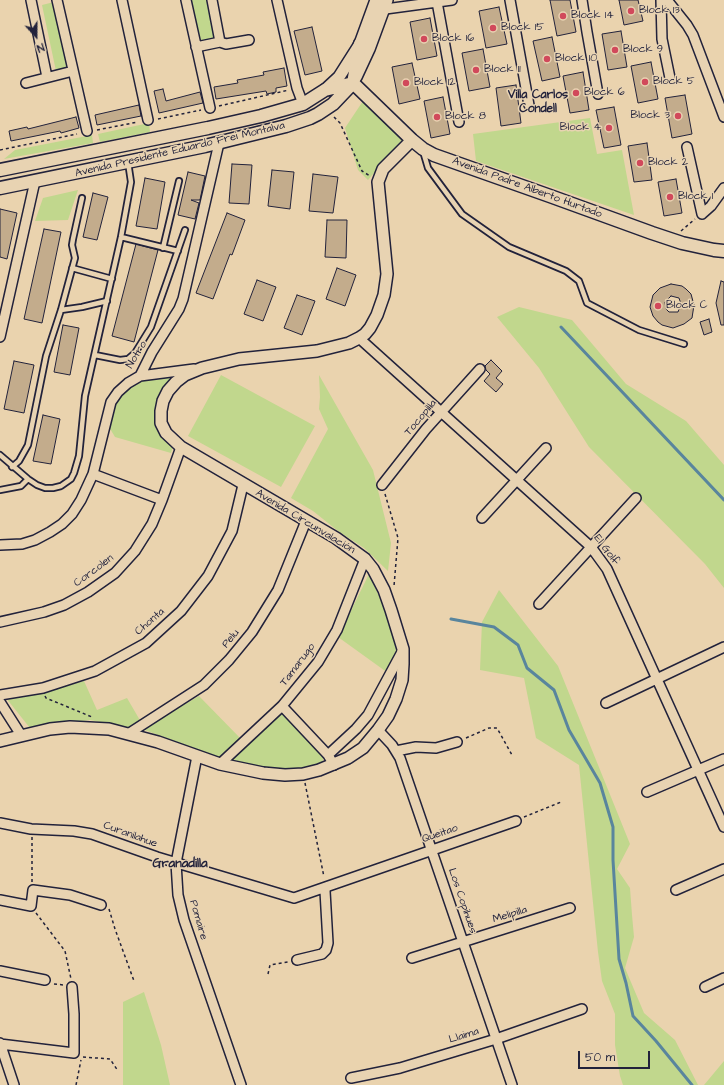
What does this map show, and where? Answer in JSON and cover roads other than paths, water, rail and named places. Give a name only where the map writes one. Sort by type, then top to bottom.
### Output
[{"type":"main road","points":[[325,90],[353,83],[360,44]]},
{"type":"main road","name":"Avenida Presidente Eduardo Frei Montalva","points":[[0,188],[219,143],[286,126],[310,118],[325,109],[340,98],[353,83]]},
{"type":"main road","name":"Avenida Padre Alberto Hurtado","points":[[353,83],[412,140],[423,149],[434,154],[671,240],[724,251]]},
{"type":"main road","name":"Avenida Presidente Eduardo Frei Montalva","points":[[0,170],[261,116],[303,104],[325,90]]},
{"type":"street","points":[[33,0],[48,77]]},
{"type":"street","points":[[57,0],[87,132]]},
{"type":"street","points":[[122,0],[148,120]]},
{"type":"street","points":[[186,0],[210,108]]},
{"type":"street","points":[[212,0],[220,42]]},
{"type":"street","points":[[277,0],[297,88],[303,104]]},
{"type":"street","points":[[380,5],[452,0]]},
{"type":"street","points":[[510,0],[529,105]]},
{"type":"street","points":[[582,0],[598,94]]},
{"type":"street","points":[[661,0],[662,39],[670,78]]},
{"type":"street","points":[[667,0],[693,35],[724,117]]},
{"type":"street","points":[[437,2],[459,122]]},
{"type":"street","name":"Avenida Presidente Eduardo Frei Montalva","points":[[325,90],[339,77],[360,44],[380,5]]},
{"type":"street","name":"Avenida Presidente Eduardo Frei Montalva","points":[[353,83],[369,49],[380,5]]},
{"type":"street","points":[[196,47],[220,42],[226,44],[248,40]]},
{"type":"street","points":[[26,83],[73,71]]},
{"type":"street","name":"Avenida Circunvalación","points":[[0,741],[50,728],[109,729],[158,742],[220,764],[263,773],[285,775],[303,774],[331,760],[348,758],[362,748],[388,716],[396,699],[402,680],[403,649],[398,629],[384,590],[373,569],[365,558],[336,538],[243,485],[181,447],[166,433],[161,423],[161,411],[168,391],[176,382],[185,375],[202,368],[239,358],[317,351],[349,343],[359,338],[370,328],[377,315],[384,295],[387,274],[378,182],[383,169],[412,140]]},
{"type":"street","name":"Notro","points":[[0,545],[22,544],[35,540],[50,532],[62,524],[72,514],[81,500],[93,474],[111,402],[118,392],[128,383],[140,376],[152,352],[179,309],[183,299],[219,143]]},
{"type":"street","points":[[687,147],[702,214],[711,206],[724,188]]},
{"type":"street","points":[[0,337],[35,181]]},
{"type":"street","name":"El Golf","points":[[359,338],[591,547],[607,569],[724,827]]},
{"type":"street","points":[[140,376],[202,368]]},
{"type":"street","name":"Tocopilla","points":[[382,485],[426,429],[480,369]]},
{"type":"street","name":"Corcolen","points":[[0,622],[44,612],[64,604],[88,592],[115,573],[135,551],[152,524],[181,447]]},
{"type":"street","points":[[482,518],[546,448]]},
{"type":"street","points":[[93,474],[162,500]]},
{"type":"street","name":"Chonta","points":[[0,695],[43,688],[95,671],[146,643],[181,611],[208,576],[232,531],[243,485]]},
{"type":"street","points":[[540,604],[636,498]]},
{"type":"street","name":"Pelu","points":[[128,734],[204,685],[229,660],[252,632],[278,590],[306,521]]},
{"type":"street","name":"Tamarugo","points":[[220,764],[282,706],[318,662],[336,630],[365,558]]},
{"type":"street","points":[[606,703],[724,647]]},
{"type":"street","points":[[282,706],[331,760],[368,715],[403,649]]},
{"type":"street","points":[[0,702],[21,735]]},
{"type":"street","name":"Los Copihues","points":[[378,730],[392,745],[400,758],[512,1085]]},
{"type":"street","points":[[396,751],[416,748],[436,748],[457,742]]},
{"type":"street","name":"Pomaire","points":[[197,756],[176,863],[178,895],[184,920],[241,1085]]},
{"type":"street","points":[[647,792],[724,759]]},
{"type":"street","name":"Queitao","points":[[294,898],[326,887],[330,884],[516,821]]},
{"type":"street","name":"Curanilahue","points":[[0,823],[31,828],[74,831],[92,834],[176,863],[294,898]]},
{"type":"street","points":[[676,890],[724,869]]},
{"type":"street","points":[[297,960],[322,954],[326,950],[328,943],[324,891],[326,887]]},
{"type":"street","points":[[0,900],[32,906],[32,890],[70,895],[102,905]]},
{"type":"street","name":"Melipilla","points":[[412,958],[570,908]]},
{"type":"street","points":[[0,971],[45,980]]},
{"type":"street","points":[[705,987],[724,978]]},
{"type":"street","points":[[14,1085],[0,1044],[74,1053],[72,987]]},
{"type":"street","name":"Llaima","points":[[351,1078],[400,1068],[582,1010]]},
{"type":"lane","points":[[423,149],[428,168],[462,214],[509,247],[566,271],[579,281],[587,303],[639,330],[684,344]]},
{"type":"lane","points":[[0,456],[12,467],[37,485],[53,488],[61,486],[71,479],[74,473],[79,456],[85,396],[122,238],[131,182],[128,162]]},
{"type":"lane","points":[[163,248],[179,181]]},
{"type":"lane","points":[[12,467],[19,461],[28,445],[46,356],[61,310],[75,258],[72,245],[82,198]]},
{"type":"lane","points":[[95,355],[120,360],[128,359],[135,353],[151,327],[185,230]]},
{"type":"lane","points":[[122,238],[178,251]]},
{"type":"lane","points":[[72,268],[112,279]]},
{"type":"lane","points":[[61,310],[107,301]]},
{"type":"lane","points":[[0,490],[21,486],[28,479]]},
{"type":"waterway","points":[[561,327],[724,500]]},
{"type":"waterway","points":[[451,619],[494,627],[518,645],[527,668],[554,690],[569,730],[600,783],[613,827],[613,860],[619,959],[633,1016],[656,1041],[692,1085]]},
{"type":"place","name":"Block 13","points":[[631,11]]},
{"type":"place","name":"Block 14","points":[[563,16]]},
{"type":"place","name":"Block 15","points":[[493,28]]},
{"type":"place","name":"Block 16","points":[[424,39]]},
{"type":"place","name":"Block 9","points":[[615,50]]},
{"type":"place","name":"Block 10","points":[[547,59]]},
{"type":"place","name":"Block 11","points":[[476,70]]},
{"type":"place","name":"Block 5","points":[[645,82]]},
{"type":"place","name":"Block 12","points":[[406,83]]},
{"type":"place","name":"Block 6","points":[[576,93]]},
{"type":"place","name":"Block 3","points":[[678,116]]},
{"type":"place","name":"Block 8","points":[[437,117]]},
{"type":"place","name":"Block 4","points":[[609,128]]},
{"type":"place","name":"Block 2","points":[[640,163]]},
{"type":"place","name":"Block 1","points":[[670,197]]},
{"type":"place","name":"Block C","points":[[658,306]]},
{"type":"district","name":"Villa Carlos Condell","points":[[538,102]]},
{"type":"district","name":"Granadilla","points":[[180,864]]}]
